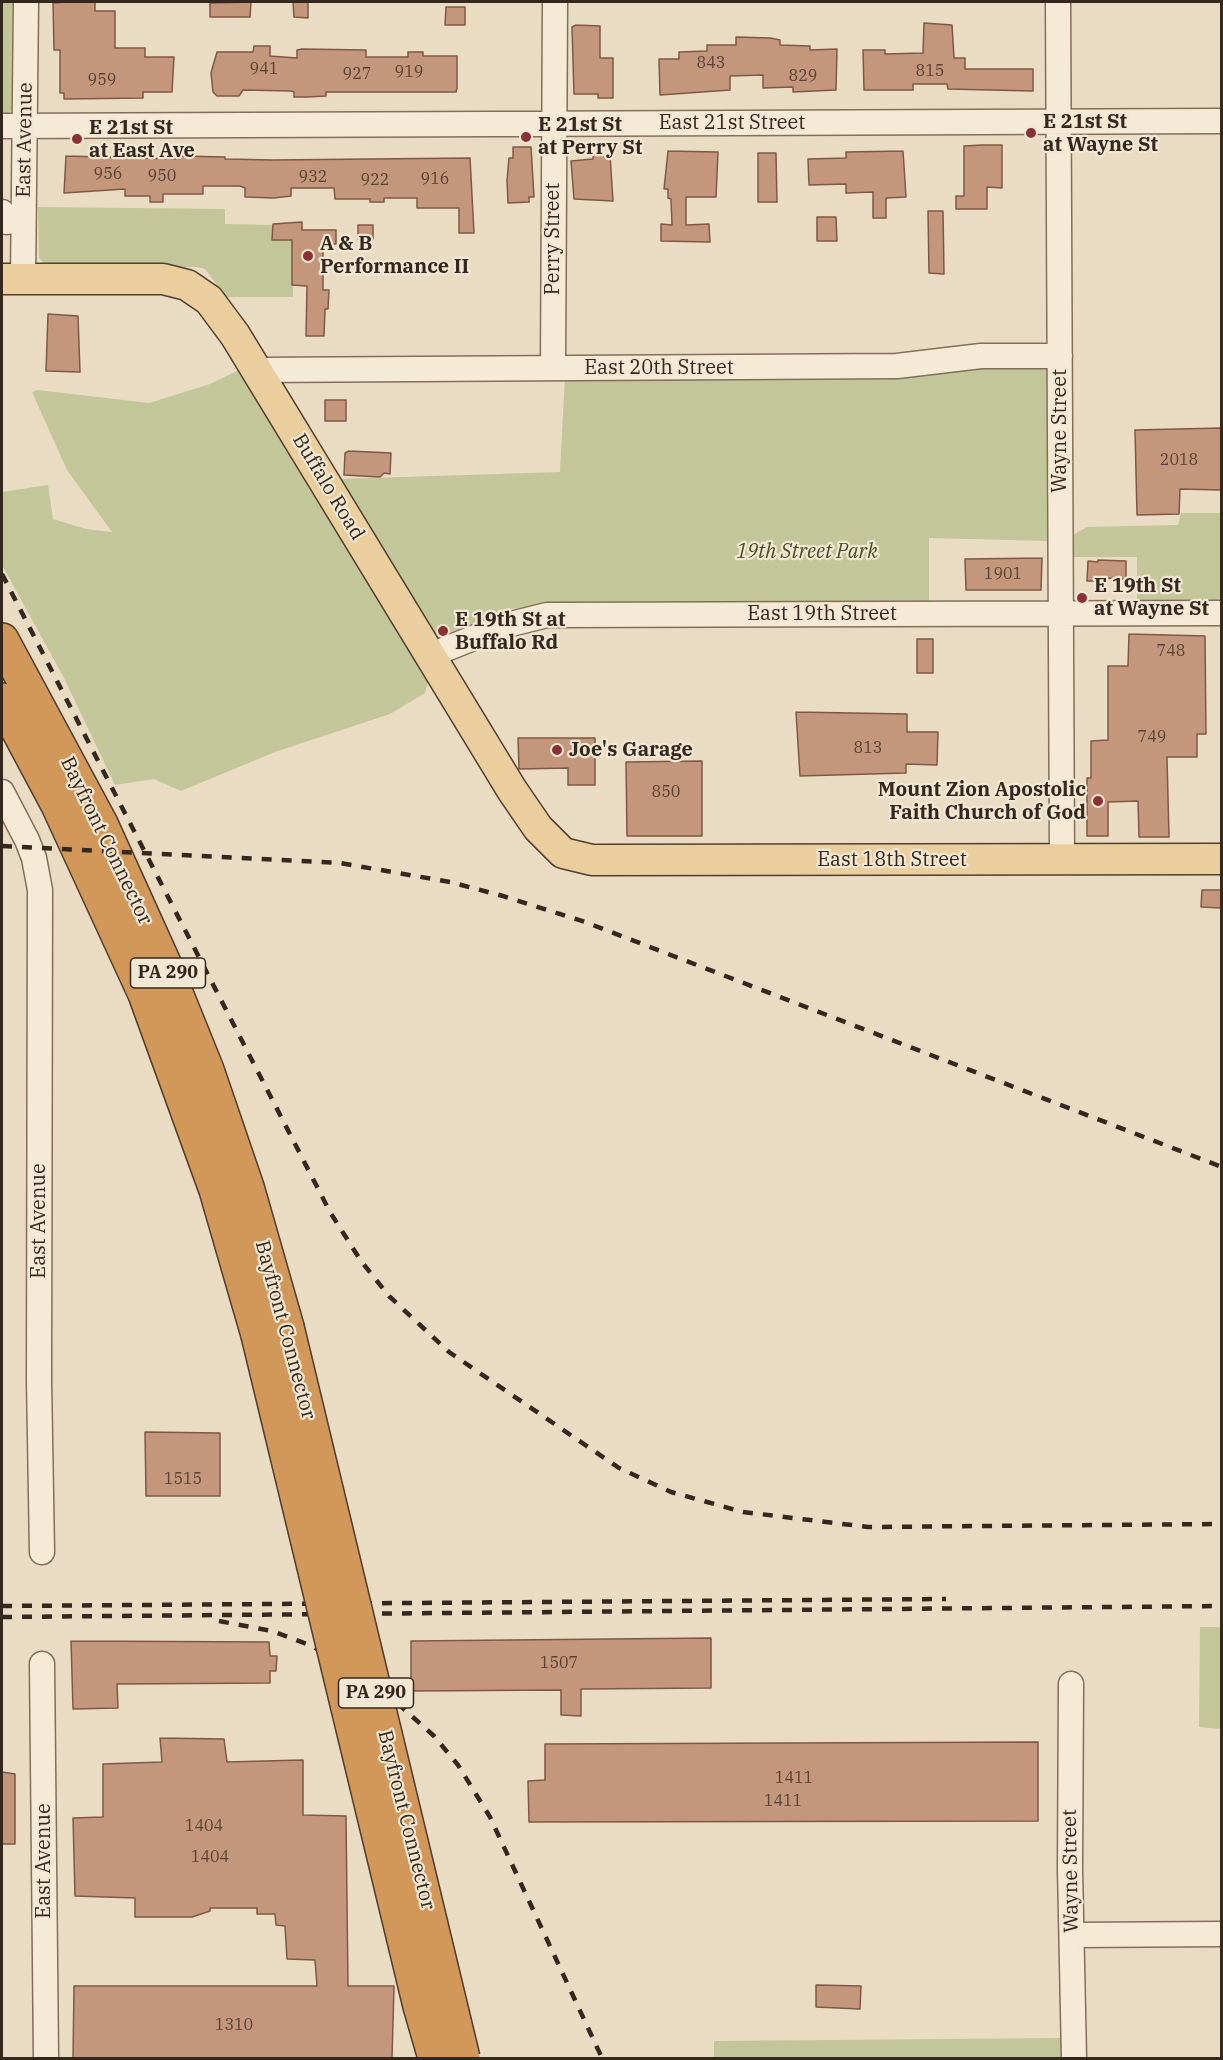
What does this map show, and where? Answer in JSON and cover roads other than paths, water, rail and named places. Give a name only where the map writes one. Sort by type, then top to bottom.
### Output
[{"type":"highway","name":"Bayfront Connector","points":[[2,639],[101,824],[163,961],[207,1071],[247,1187],[272,1331],[420,2007],[435,2058]]},
{"type":"highway","name":"Bayfront Connector","points":[[2,700],[58,804],[145,994],[216,1190],[272,1331],[463,2058]]},
{"type":"main road","name":"Buffalo Road","points":[[12,279],[162,279],[187,285],[209,300],[222,315],[512,790],[538,828],[563,853]]},
{"type":"main road","name":"East 18th Street","points":[[563,853],[592,860],[1221,859]]},
{"type":"street","name":"East Avenue","points":[[12,279],[26,127],[26,2]]},
{"type":"street","name":"Perry Street","points":[[553,368],[555,2]]},
{"type":"street","name":"Wayne Street","points":[[1058,2],[1062,860]]},
{"type":"street","name":"East 21st Street","points":[[2,126],[1221,121]]},
{"type":"street","name":"East 20th Street","points":[[256,370],[897,366],[981,356],[1060,356]]},
{"type":"street","name":"East 19th Street","points":[[431,655],[503,626],[547,615],[1221,613]]},
{"type":"street","name":"East Avenue","points":[[2,792],[34,858],[40,890],[39,1380],[42,1552]]},
{"type":"street","name":"East Avenue","points":[[42,1664],[46,2058]]},
{"type":"street","name":"Wayne Street","points":[[1071,1684],[1074,2058]]},
{"type":"street","points":[[1072,1935],[1221,1934]]},
{"type":"railway","points":[[2,574],[330,1212],[361,1261],[389,1296],[449,1352],[619,1468],[671,1492],[743,1512],[868,1527],[1222,1524]]},
{"type":"railway","points":[[2,846],[340,863],[450,882],[585,922],[1222,1167]]},
{"type":"railway","points":[[2,1606],[946,1599]]},
{"type":"railway","points":[[2,1617],[1222,1606]]},
{"type":"railway","points":[[219,1621],[272,1631],[312,1646],[377,1685],[434,1736],[458,1765],[490,1817],[602,2058]]},
{"type":"place","name":"E 21st St at Wayne St","points":[[1031,133]]},
{"type":"place","name":"E 21st St at Perry St","points":[[526,137]]},
{"type":"place","name":"E 21st St at East Ave","points":[[77,139]]},
{"type":"place","name":"A & B Performance II","points":[[308,256]]},
{"type":"place","name":"E 19th St at Wayne St","points":[[1082,598]]},
{"type":"place","name":"E 19th St at Buffalo Rd","points":[[443,631]]},
{"type":"place","name":"Joe's Garage","points":[[557,750]]},
{"type":"place","name":"Mount Zion Apostolic Faith Church of God","points":[[1098,801]]},
{"type":"park label","name":"19th Street Park","points":[[807,552]]}]
